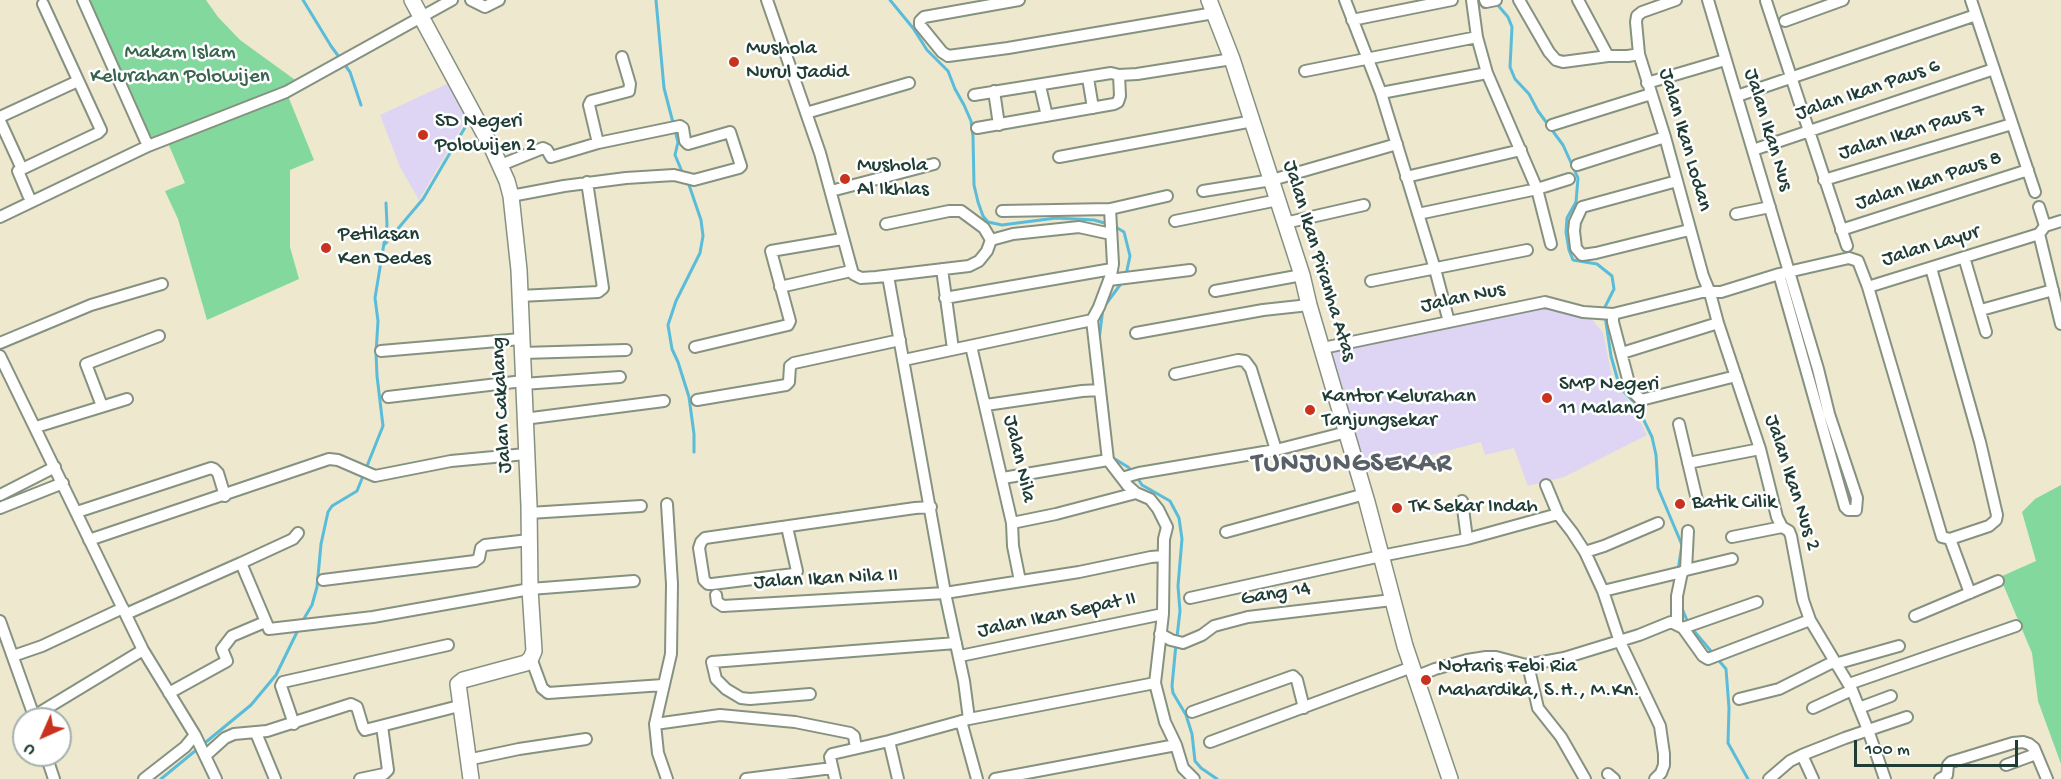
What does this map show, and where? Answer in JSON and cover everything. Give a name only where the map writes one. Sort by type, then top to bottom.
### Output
[{"type":"street","points":[[83,0],[148,146]]},
{"type":"street","name":"Jalan Cakalang","points":[[412,0],[501,165],[512,196],[520,296],[529,513],[534,651],[531,658]]},
{"type":"street","points":[[0,217],[148,146],[286,92],[452,0]]},
{"type":"street","points":[[471,0],[485,7],[499,0]]},
{"type":"street","points":[[767,0],[831,191],[850,271],[854,276],[861,278],[888,276],[969,266],[979,261],[987,251],[991,240]]},
{"type":"street","points":[[1019,0],[924,17],[920,25],[948,56],[1008,48],[1211,6]]},
{"type":"street","points":[[1345,0],[1381,93],[1436,269],[1449,322]]},
{"type":"street","points":[[1352,20],[1452,0]]},
{"type":"street","points":[[1472,0],[1477,37],[1486,73],[1537,189],[1551,244]]},
{"type":"street","name":"Jalan Ikan Lodan","points":[[1519,0],[1556,60],[1563,62],[1639,54],[1665,137],[1702,276],[1710,292]]},
{"type":"street","points":[[1578,0],[1608,56]]},
{"type":"street","points":[[1639,54],[1637,16],[1642,12],[1676,0]]},
{"type":"street","name":"Jalan Ikan Nus","points":[[1708,0],[1770,207],[1784,273],[1813,370]]},
{"type":"street","points":[[1785,21],[1843,0]]},
{"type":"street","points":[[1971,0],[2035,192]]},
{"type":"street","points":[[1766,1],[1847,246]]},
{"type":"street","points":[[29,196],[18,171],[100,131],[43,4]]},
{"type":"street","name":"Jalan Ikan Piranha Atas","points":[[1211,6],[1253,121],[1302,275],[1413,672],[1450,779]]},
{"type":"street","points":[[1737,96],[1977,15]]},
{"type":"street","points":[[1305,70],[1477,37]]},
{"type":"street","points":[[598,143],[588,105],[591,101],[629,91],[630,84],[622,57]]},
{"type":"street","points":[[974,95],[1110,73],[1137,74],[1232,59]]},
{"type":"street","points":[[1552,125],[1725,60]]},
{"type":"street","name":"Jalan Ikan Paus 6","points":[[1753,150],[1994,69]]},
{"type":"street","points":[[1381,93],[1486,73]]},
{"type":"street","points":[[977,128],[1118,102],[1119,75]]},
{"type":"street","points":[[1088,78],[1093,108]]},
{"type":"street","points":[[0,117],[78,81]]},
{"type":"street","points":[[806,113],[909,83]]},
{"type":"street","points":[[1040,86],[1047,116]]},
{"type":"street","points":[[994,91],[999,125]]},
{"type":"street","points":[[1059,157],[1253,121]]},
{"type":"street","points":[[0,122],[22,169]]},
{"type":"street","name":"Jalan Ikan Paus 7","points":[[1824,180],[2012,124]]},
{"type":"street","points":[[501,165],[543,148],[547,150],[550,158],[598,143],[682,127],[685,141],[688,144],[730,132],[741,166],[694,180],[684,177],[638,177],[587,182],[512,196]]},
{"type":"street","points":[[1576,165],[1665,137]]},
{"type":"street","points":[[1203,191],[1272,180],[1397,144]]},
{"type":"street","points":[[1406,177],[1521,150]]},
{"type":"street","points":[[831,191],[934,164]]},
{"type":"street","name":"Jalan Ikan Paus 8","points":[[1841,230],[2028,170]]},
{"type":"street","points":[[1419,214],[1537,189],[1569,179]]},
{"type":"street","points":[[1677,181],[1582,207],[1575,222],[1575,248],[1582,255],[1588,255],[1689,230]]},
{"type":"street","points":[[520,296],[598,292],[603,288],[587,182]]},
{"type":"street","points":[[1002,211],[1110,213],[1167,196]]},
{"type":"street","points":[[1175,221],[1278,200]]},
{"type":"street","points":[[1285,223],[1364,205]]},
{"type":"street","points":[[1736,214],[1770,207]]},
{"type":"street","points":[[2039,207],[2061,324]]},
{"type":"street","points":[[886,224],[949,211],[961,211],[984,228],[991,240]]},
{"type":"street","points":[[1110,213],[1112,276],[1092,320],[1107,460],[1136,493],[1150,499],[1167,527],[1163,556],[1163,614],[1155,683],[1165,722],[1176,745],[1183,768],[1194,779]]},
{"type":"street","name":"Jalan Layur","points":[[1784,273],[1852,257],[1859,263],[1868,287],[1964,257],[2042,230],[2061,221]]},
{"type":"street","points":[[991,240],[1013,234],[1079,227],[1111,232]]},
{"type":"street","points":[[695,347],[787,326],[790,321],[771,251],[842,239]]},
{"type":"street","points":[[1371,281],[1527,250]]},
{"type":"street","points":[[1964,257],[1986,332]]},
{"type":"street","points":[[1868,287],[1942,537],[1950,539],[1989,526],[1996,520],[1997,515],[1980,442],[1931,268]]},
{"type":"street","points":[[942,269],[953,349]]},
{"type":"street","points":[[945,298],[1112,276],[1131,278],[1190,270]]},
{"type":"street","points":[[780,287],[850,271]]},
{"type":"street","name":"Jalan Nus","points":[[1323,348],[1545,302],[1583,312],[1612,314],[1702,292],[1721,292],[1784,273]]},
{"type":"street","points":[[1215,291],[1302,275]]},
{"type":"street","points":[[888,276],[945,593],[960,656],[965,720],[977,779]]},
{"type":"street","points":[[0,343],[91,304],[162,284]]},
{"type":"street","points":[[1981,310],[2053,290]]},
{"type":"street","name":"Jalan Ikan Nus 2","points":[[1710,292],[1760,449],[1777,517],[1791,536],[1803,600],[1810,620],[1850,687],[1869,730],[1885,779]]},
{"type":"street","points":[[1136,333],[1309,304]]},
{"type":"street","points":[[1612,314],[1629,383],[1632,391],[1641,400],[1736,376]]},
{"type":"street","points":[[904,360],[1092,320]]},
{"type":"street","points":[[1622,352],[1718,323]]},
{"type":"street","points":[[102,406],[86,364],[159,336]]},
{"type":"street","points":[[698,400],[786,385],[789,382],[790,366],[794,363],[900,340]]},
{"type":"street","points":[[381,351],[521,346],[626,350]]},
{"type":"street","name":"Jalan Nila","points":[[971,346],[1003,478],[1020,581]]},
{"type":"street","points":[[0,356],[143,650],[197,738],[216,779]]},
{"type":"street","points":[[1175,374],[1238,360],[1245,361],[1251,369],[1276,450]]},
{"type":"street","points":[[1813,370],[1849,471],[1857,498],[1856,510],[1845,509],[1813,370]]},
{"type":"street","points":[[388,397],[523,383],[620,377]]},
{"type":"street","points":[[986,405],[1100,390]]},
{"type":"street","points":[[36,427],[127,399]]},
{"type":"street","points":[[524,419],[664,401]]},
{"type":"street","points":[[1679,424],[1697,500]]},
{"type":"street","points":[[1124,477],[1276,450],[1347,432]]},
{"type":"street","points":[[1688,463],[1760,449]]},
{"type":"street","points":[[89,540],[225,496],[273,477],[329,459],[335,459],[375,476],[451,461],[526,454]]},
{"type":"street","points":[[1003,478],[1107,460]]},
{"type":"street","points":[[0,495],[55,467]]},
{"type":"street","points":[[77,512],[211,468],[218,473],[225,496]]},
{"type":"street","points":[[1836,476],[1849,471]]},
{"type":"street","points":[[0,508],[63,483]]},
{"type":"street","points":[[1546,485],[1558,514],[1585,552],[1620,642],[1660,726],[1664,765],[1661,773],[1655,779]]},
{"type":"street","points":[[1012,522],[1056,514],[1136,493]]},
{"type":"street","points":[[1226,532],[1365,494]]},
{"type":"street","points":[[1462,501],[1467,539]]},
{"type":"street","points":[[667,504],[672,620],[671,654],[654,685],[658,753],[667,779]]},
{"type":"street","points":[[529,513],[641,506]]},
{"type":"street","points":[[787,527],[797,571],[794,574],[712,584],[704,580],[699,548],[704,539],[787,527],[931,507]]},
{"type":"street","points":[[1190,598],[1467,539],[1558,514]]},
{"type":"street","points":[[1585,552],[1605,546],[1658,523]]},
{"type":"street","points":[[1732,537],[1782,526]]},
{"type":"street","points":[[1688,531],[1678,592],[1685,625],[1703,656],[1708,659],[1715,657],[1810,620]]},
{"type":"street","points":[[8,653],[42,646],[241,563],[293,539],[298,533]]},
{"type":"street","points":[[1950,539],[1970,593]]},
{"type":"street","points":[[323,580],[477,560],[483,546],[529,540]]},
{"type":"street","points":[[945,593],[1079,572],[1151,556],[1163,556]]},
{"type":"street","points":[[1602,591],[1732,559]]},
{"type":"street","points":[[241,563],[264,622],[269,629],[373,616],[530,589],[633,581]]},
{"type":"street","points":[[1915,616],[1998,581]]},
{"type":"street","name":"Jalan Ikan Nila II","points":[[716,595],[717,602],[723,606],[945,593]]},
{"type":"street","name":"Gang 14","points":[[1160,634],[1183,643],[1202,635],[1214,626],[1248,617],[1392,600]]},
{"type":"street","points":[[1210,742],[1413,672],[1486,657],[1496,657],[1523,664],[1564,658],[1620,642],[1671,622],[1685,625],[1757,602]]},
{"type":"street","name":"Jalan Ikan Sepat II","points":[[960,656],[1163,614]]},
{"type":"street","points":[[0,621],[8,653],[30,707]]},
{"type":"street","points":[[169,693],[226,661],[222,649],[232,636],[264,622]]},
{"type":"street","points":[[1813,708],[1850,687],[2016,626]]},
{"type":"street","points":[[810,694],[741,698],[726,689],[716,679],[712,662],[956,642]]},
{"type":"street","points":[[294,724],[281,686],[284,681],[448,645]]},
{"type":"street","points":[[1739,699],[1779,689],[1834,663],[1899,646]]},
{"type":"street","points":[[52,707],[143,650]]},
{"type":"street","points":[[471,779],[459,706],[457,686],[461,681],[525,663],[531,658],[542,688],[548,693],[654,685]]},
{"type":"street","points":[[1523,664],[1538,708],[1561,737],[1585,779]]},
{"type":"street","points":[[1192,712],[1293,676],[1297,680],[1304,708]]},
{"type":"street","points":[[746,779],[834,774],[830,755],[965,720],[1155,683]]},
{"type":"street","points":[[1859,708],[1891,696]]},
{"type":"street","points":[[204,754],[234,734],[256,733],[294,724],[351,704],[357,706],[364,730],[459,706]]},
{"type":"street","points":[[656,724],[720,715],[795,722],[851,733],[856,748]]},
{"type":"street","points":[[1769,779],[1790,761],[1803,755],[1907,717]]},
{"type":"street","points":[[360,779],[384,774],[388,770],[382,726]]},
{"type":"street","points":[[256,733],[275,779]]},
{"type":"street","points":[[144,779],[197,738]]},
{"type":"street","points":[[467,760],[586,739]]},
{"type":"street","points":[[889,741],[898,779]]},
{"type":"street","points":[[1940,779],[1947,775],[1948,765],[1951,762],[2013,743],[2029,744],[2036,754],[2046,777],[2034,779]]},
{"type":"street","points":[[995,779],[1176,745]]},
{"type":"street","points":[[2006,765],[2036,754]]},
{"type":"street","points":[[1803,755],[1813,779]]},
{"type":"shaded area","name":"SD Negeri Polowijen 2","points":[[449,83],[467,118],[419,200],[400,167],[380,115]]},
{"type":"shaded area","name":"SMP Negeri 11 Malang","points":[[1548,308],[1592,319],[1603,333],[1612,377],[1634,409],[1647,435],[1564,477],[1528,486],[1514,448],[1485,455],[1481,442],[1368,472],[1331,353],[1333,350]]},
{"type":"green space","name":"Makam Islam Kelurahan Polowijen","points":[[86,0],[206,0],[218,17],[240,40],[298,82],[148,141]]},
{"type":"green space","points":[[288,96],[314,160],[290,170],[290,247],[299,279],[207,320],[178,219],[165,191],[185,183],[168,143]]},
{"type":"green space","points":[[2061,485],[2061,764],[2038,701],[2032,653],[2000,577],[2036,561],[2022,512],[2035,499]]},
{"type":"waterway","points":[[303,0],[350,72],[361,105]]},
{"type":"waterway","points":[[656,0],[664,88],[678,142],[675,155],[683,174]]},
{"type":"waterway","points":[[890,0],[913,28],[927,50],[948,71],[964,105],[971,121],[973,136],[974,185],[983,216],[988,222],[1002,225],[1056,218],[1094,220],[1108,224]]},
{"type":"waterway","points":[[1496,3],[1508,17],[1512,27],[1510,67],[1515,79],[1529,94],[1538,111],[1563,145],[1578,178],[1576,202],[1567,218],[1566,232],[1573,260],[1597,264],[1612,276],[1614,289],[1604,309],[1611,356],[1618,381],[1625,393],[1636,404],[1652,437],[1656,455],[1658,488],[1682,545],[1678,570]]},
{"type":"waterway","points":[[385,244],[423,199],[467,124]]},
{"type":"waterway","points":[[688,182],[701,220],[703,236],[700,253],[676,301],[668,325],[672,349],[689,397],[694,452]]},
{"type":"waterway","points":[[302,622],[312,605],[317,587],[321,544],[328,512],[332,506],[357,491],[383,426],[377,376],[378,321],[375,298],[387,225],[386,203]]},
{"type":"waterway","points":[[1114,226],[1124,232],[1130,256],[1126,275]]},
{"type":"waterway","points":[[1099,340],[1103,308],[1123,281]]},
{"type":"waterway","points":[[1103,373],[1108,414]]},
{"type":"waterway","points":[[1110,456],[1132,471]]},
{"type":"waterway","points":[[1136,476],[1142,485],[1170,501],[1179,518],[1182,539],[1177,637]]},
{"type":"waterway","points":[[1681,606],[1689,625],[1726,669],[1729,708],[1728,743],[1748,779]]},
{"type":"waterway","points":[[161,779],[251,705],[276,675],[299,628]]},
{"type":"waterway","points":[[1176,644],[1173,693],[1186,715],[1192,734],[1195,761],[1217,779]]},
{"type":"place","name":"Mushola Nurul Jadid","points":[[734,62]]},
{"type":"place","name":"SD Negeri Polowijen 2","points":[[423,135]]},
{"type":"place","name":"Mushola Al Ikhlas","points":[[845,179]]},
{"type":"place","name":"Petilasan Ken Dedes","points":[[326,248]]},
{"type":"place","name":"SMP Negeri 11 Malang","points":[[1547,398]]},
{"type":"place","name":"Kantor Kelurahan Tanjungsekar","points":[[1310,410]]},
{"type":"place","name":"Batik Cilik","points":[[1680,504]]},
{"type":"place","name":"TK Sekar Indah","points":[[1397,508]]},
{"type":"place","name":"Notaris Febi Ria Mahardika, S.H., M.Kn.","points":[[1426,680]]},
{"type":"district","name":"TUNJUNGSEKAR","points":[[1352,466]]}]
